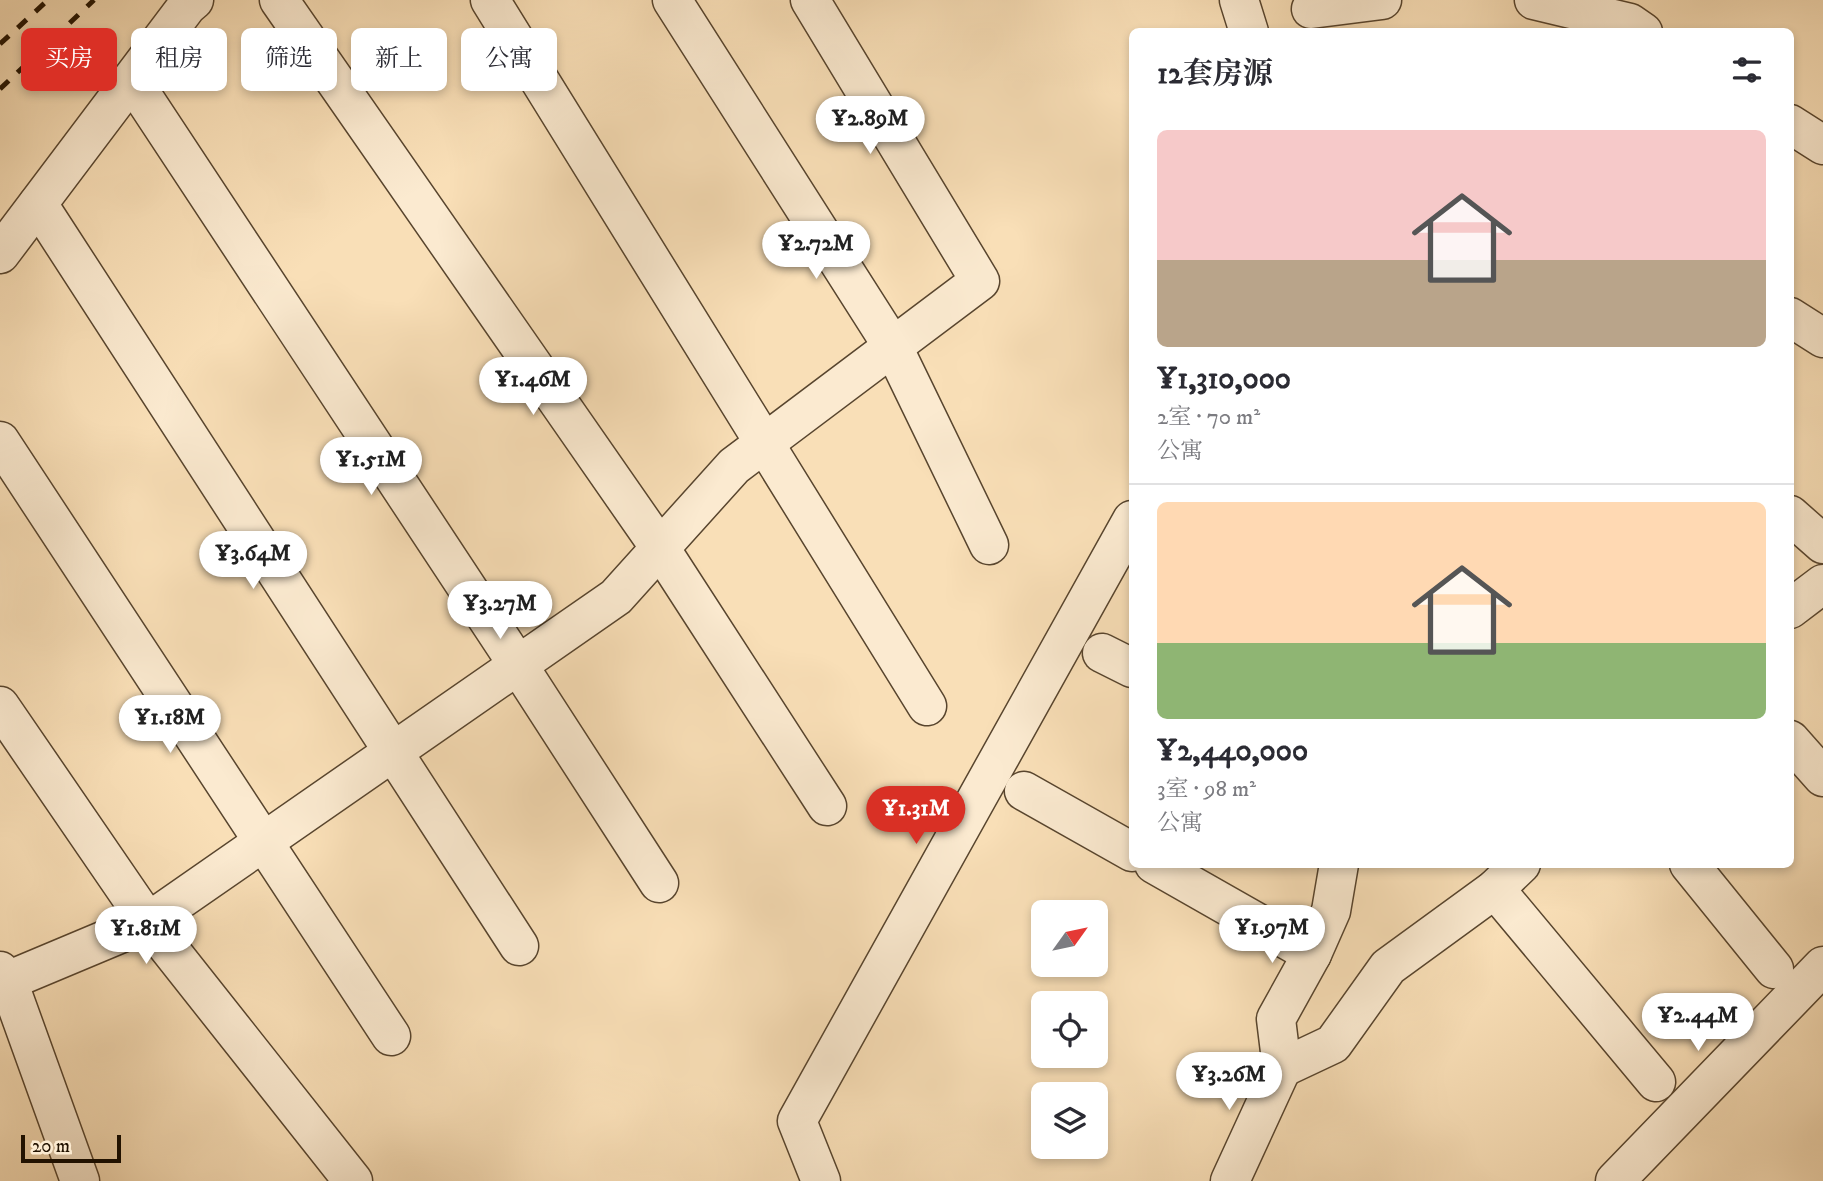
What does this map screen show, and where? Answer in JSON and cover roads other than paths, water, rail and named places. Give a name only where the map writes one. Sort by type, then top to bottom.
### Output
[{"type":"street","points":[[171,28],[194,0]]},
{"type":"street","points":[[279,0],[660,548],[827,806]]},
{"type":"street","points":[[489,0],[927,706]]},
{"type":"street","points":[[672,0],[893,347],[989,545]]},
{"type":"street","points":[[80,1181],[2,979],[148,922],[617,597],[734,466],[981,281],[810,0]]},
{"type":"street","points":[[1239,0],[1248,28]]},
{"type":"street","points":[[1311,9],[1382,0]]},
{"type":"street","points":[[1534,0],[1635,22]]},
{"type":"street","points":[[0,254],[131,81]]},
{"type":"street","points":[[139,91],[518,665],[659,884]]},
{"type":"street","points":[[1794,127],[1823,145]]},
{"type":"street","points":[[38,204],[519,946]]},
{"type":"street","points":[[1794,320],[1823,338]]},
{"type":"street","points":[[0,441],[391,1036]]},
{"type":"street","points":[[1794,519],[1823,544]]},
{"type":"street","points":[[821,1181],[797,1121],[1129,525]]},
{"type":"street","points":[[1794,606],[1823,584]]},
{"type":"street","points":[[0,706],[148,922],[353,1181]]},
{"type":"street","points":[[1794,744],[1823,777]]},
{"type":"street","points":[[1024,791],[1129,850]]},
{"type":"street","points":[[1161,868],[1312,954]]},
{"type":"street","points":[[1230,1181],[1282,1068],[1276,1019],[1312,954],[1331,911],[1338,868]]},
{"type":"street","points":[[1692,868],[1774,969]]},
{"type":"street","points":[[1282,1068],[1332,1044],[1388,967],[1508,877],[1656,1082]]},
{"type":"street","points":[[1615,1181],[1823,966]]},
{"type":"railway","points":[[0,44],[48,0]]},
{"type":"railway","points":[[0,89],[94,0]]}]
